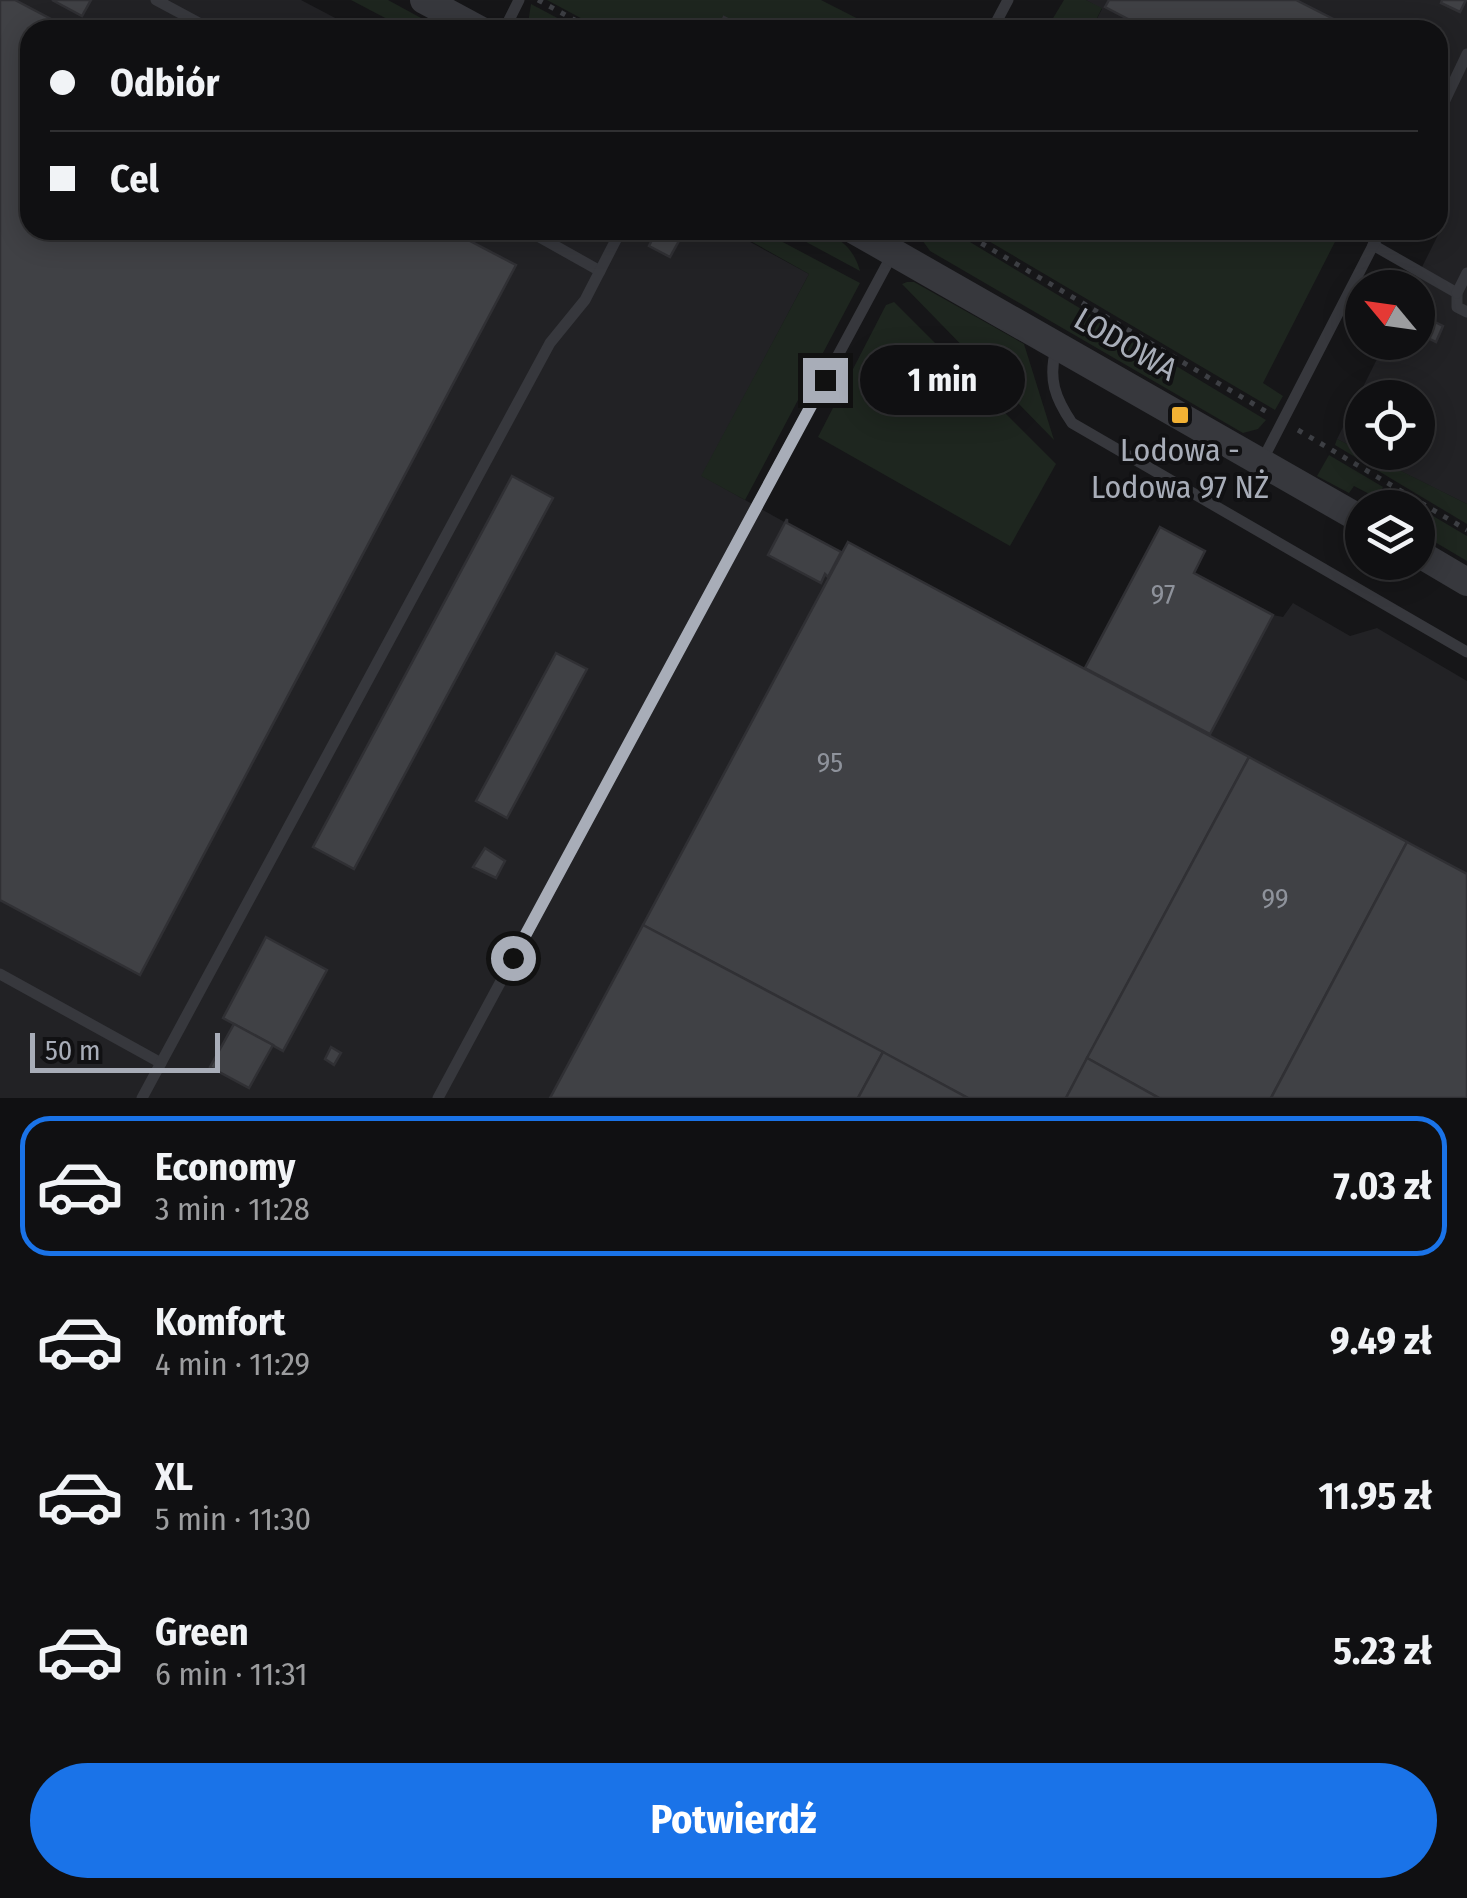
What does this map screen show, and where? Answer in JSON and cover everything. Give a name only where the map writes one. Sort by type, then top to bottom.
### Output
[{"type":"street","points":[[424,0],[461,20]]},
{"type":"street","name":"LODOWA","points":[[880,240],[1345,510]]},
{"type":"street","points":[[1435,563],[1467,582]]},
{"type":"lane","points":[[156,0],[193,20]]},
{"type":"lane","points":[[1448,95],[1467,54]]},
{"type":"lane","points":[[545,240],[600,270]]},
{"type":"lane","points":[[142,1098],[550,342],[585,300],[616,240]]},
{"type":"lane","points":[[438,1098],[877,240]]},
{"type":"lane","points":[[1262,462],[1376,240]]},
{"type":"lane","points":[[1374,245],[1457,293]]},
{"type":"lane","points":[[1467,273],[1457,293],[1457,307],[1467,312]]},
{"type":"lane","points":[[1057,345],[1050,370],[1053,388],[1072,423],[1467,652]]},
{"type":"lane","points":[[0,974],[161,1063]]},
{"type":"path","points":[[538,0],[575,20]]},
{"type":"path","points":[[976,240],[1467,530]]},
{"type":"shaded area","points":[[0,0],[301,0],[339,20],[20,20],[20,240],[746,240],[809,274],[702,476],[840,553],[848,542],[1084,668],[1160,527],[1205,551],[1194,573],[1273,615],[1283,617],[1293,603],[1350,636],[1377,628],[1467,681],[1467,1098],[0,1098]]},
{"type":"shaded area","points":[[351,0],[388,0],[425,20],[389,20]]},
{"type":"shaded area","points":[[547,0],[821,0],[860,20],[584,20]]},
{"type":"shaded area","points":[[1064,0],[1086,0],[1102,8],[1096,20],[1052,20]]},
{"type":"shaded area","points":[[1086,0],[1467,0],[1467,504],[1398,470],[1435,470],[1435,380],[1366,380],[1376,360],[1435,360],[1435,270],[1420,270],[1436,240],[1448,240],[1448,20],[1096,20],[1102,9]]},
{"type":"shaded area","points":[[531,4],[561,20],[529,20]]},
{"type":"shaded area","points":[[749,240],[779,240],[860,283],[745,500],[701,476],[809,274]]},
{"type":"shaded area","points":[[803,240],[838,240],[848,248],[860,271]]},
{"type":"shaded area","points":[[922,240],[967,240],[1266,420],[1258,429],[1243,433],[930,251]]},
{"type":"shaded area","points":[[987,240],[1336,240],[1263,383],[1283,396],[1275,410]]},
{"type":"shaded area","points":[[914,282],[1024,344],[1054,440],[902,284]]},
{"type":"shaded area","points":[[894,302],[1056,464],[1010,546],[818,437],[886,305]]},
{"type":"shaded area","points":[[1345,423],[1345,443],[1337,439]]},
{"type":"shaded area","points":[[1337,439],[1345,443],[1345,451],[1335,445]]},
{"type":"shaded area","points":[[1329,455],[1345,464],[1345,470],[1354,470],[1383,487],[1362,490],[1354,486],[1345,491],[1317,476]]},
{"type":"shaded area","points":[[1377,470],[1399,470],[1467,504],[1467,524],[1435,505],[1435,490],[1410,490]]},
{"type":"shaded area","points":[[1435,517],[1467,536],[1467,561],[1435,542]]},
{"type":"building","points":[[0,0],[15,0],[53,20],[20,20],[20,240],[468,240],[516,265],[140,975],[0,900]]},
{"type":"building","points":[[52,0],[91,0],[82,16]]},
{"type":"building","points":[[1109,0],[1296,0],[1335,20],[1130,20],[1105,7]]},
{"type":"building","points":[[1466,0],[1460,12],[1441,3]]},
{"type":"building","points":[[652,240],[679,240],[670,257],[649,246]]},
{"type":"building","points":[[1435,322],[1443,326],[1435,342]]},
{"type":"building","points":[[512,476],[553,498],[354,869],[313,847]]},
{"type":"building","points":[[787,519],[787,523],[841,552],[821,583],[768,555]]},
{"type":"building","points":[[1160,527],[1205,551],[1194,573],[1273,615],[1210,734],[1085,668]]},
{"type":"building","points":[[848,542],[1249,757],[1066,1098],[968,1098],[643,925]]},
{"type":"building","points":[[556,653],[587,669],[507,818],[476,801]]},
{"type":"building","points":[[1249,757],[1407,842],[1271,1098],[1159,1098],[1087,1058]]},
{"type":"building","points":[[1407,842],[1467,874],[1467,1098],[1271,1098]]},
{"type":"building","points":[[485,848],[505,861],[496,878],[473,867]]},
{"type":"building","points":[[643,925],[883,1052],[858,1098],[550,1098]]},
{"type":"building","points":[[266,937],[327,970],[283,1051],[223,1018]]},
{"type":"building","points":[[234,1024],[273,1045],[249,1088],[210,1067]]},
{"type":"building","points":[[331,1047],[341,1053],[334,1065],[325,1059]]},
{"type":"building","points":[[883,1052],[968,1098],[858,1098]]},
{"type":"building","points":[[1087,1058],[1159,1098],[1066,1098]]},
{"type":"place","name":"Lodowa - Lodowa 97 NŻ","points":[[1180,415]]},
{"type":"route","points":[[513,958],[825,380]]}]
